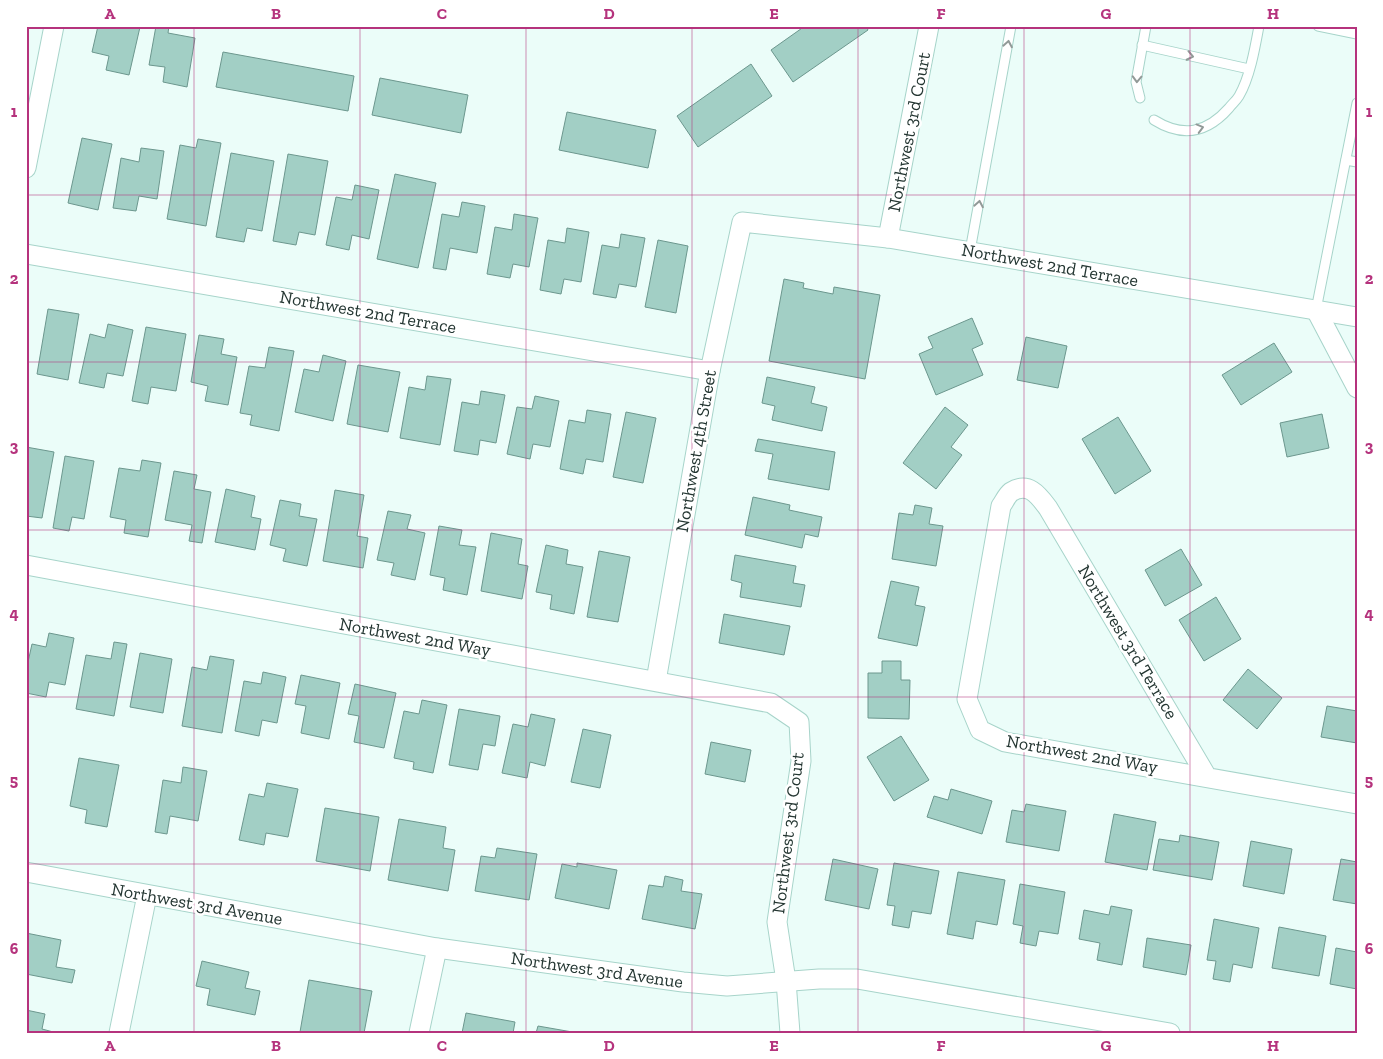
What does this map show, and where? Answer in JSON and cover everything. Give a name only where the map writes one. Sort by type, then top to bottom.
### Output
[{"type":"street","points":[[26,168],[54,26]]},
{"type":"street","name":"Northwest 3rd Court","points":[[888,238],[929,26]]},
{"type":"street","name":"Northwest 2nd Terrace","points":[[742,222],[888,238],[1357,317]]},
{"type":"street","name":"Northwest 4th Street","points":[[656,682],[710,371],[742,222]]},
{"type":"street","name":"Northwest 2nd Terrace","points":[[26,254],[710,371]]},
{"type":"street","points":[[1316,310],[1357,388]]},
{"type":"street","name":"Northwest 2nd Way","points":[[1048,508],[1037,493],[1026,488],[1011,492],[1001,506],[967,699],[980,730],[1005,742],[1357,804]]},
{"type":"street","name":"Northwest 3rd Terrace","points":[[1048,508],[1207,777]]},
{"type":"street","name":"Northwest 2nd Way","points":[[26,565],[771,703],[799,722]]},
{"type":"street","name":"Northwest 3rd Court","points":[[790,1033],[786,981],[777,922],[801,761],[799,722]]},
{"type":"street","name":"Northwest 3rd Avenue","points":[[26,872],[437,948],[683,982],[726,986],[819,979],[857,979],[1075,1025],[1170,1033]]},
{"type":"street","points":[[119,1033],[147,895]]},
{"type":"street","points":[[419,1033],[437,948]]},
{"type":"lane","points":[[970,252],[1011,26]]},
{"type":"lane","points":[[1140,98],[1136,82],[1146,26]]},
{"type":"lane","points":[[1154,120],[1163,126],[1180,131],[1195,130],[1208,126],[1221,117],[1239,97],[1249,68],[1259,26]]},
{"type":"lane","points":[[1318,26],[1357,34]]},
{"type":"lane","points":[[1142,45],[1249,68]]},
{"type":"lane","points":[[1316,310],[1357,103]]},
{"type":"lane","points":[[1346,160],[1357,162]]},
{"type":"building","points":[[98,26],[140,27],[129,75],[106,70],[109,56],[92,52]]},
{"type":"building","points":[[156,26],[169,26],[168,33],[195,38],[187,87],[163,82],[165,67],[149,65]]},
{"type":"building","points":[[805,26],[866,26],[868,30],[793,82],[771,50]]},
{"type":"building","points":[[223,52],[354,76],[348,111],[216,87]]},
{"type":"building","points":[[751,64],[772,96],[698,147],[677,116]]},
{"type":"building","points":[[380,78],[468,95],[461,133],[372,115]]},
{"type":"building","points":[[567,112],[656,130],[648,168],[559,150]]},
{"type":"building","points":[[82,138],[112,144],[98,210],[68,203]]},
{"type":"building","points":[[198,139],[221,143],[206,226],[167,219],[180,145],[196,148]]},
{"type":"building","points":[[141,148],[164,151],[157,199],[139,196],[136,211],[113,208],[121,158],[139,162]]},
{"type":"building","points":[[231,153],[274,161],[262,231],[247,228],[244,242],[216,237]]},
{"type":"building","points":[[288,154],[328,161],[315,235],[299,232],[296,245],[273,241]]},
{"type":"building","points":[[395,174],[436,183],[418,268],[377,259]]},
{"type":"building","points":[[355,185],[379,190],[369,239],[352,235],[349,250],[326,245],[336,197],[352,200]]},
{"type":"building","points":[[462,202],[485,206],[477,253],[450,248],[446,270],[433,268],[442,214],[459,217]]},
{"type":"building","points":[[514,214],[538,218],[529,267],[513,264],[510,278],[487,274],[495,227],[512,230]]},
{"type":"building","points":[[567,228],[589,232],[581,282],[564,279],[561,294],[540,290],[548,240],[565,243]]},
{"type":"building","points":[[621,234],[645,238],[636,287],[619,284],[616,298],[593,294],[602,245],[619,248]]},
{"type":"building","points":[[658,240],[688,246],[676,313],[645,307]]},
{"type":"building","points":[[784,279],[804,283],[803,288],[833,294],[834,287],[880,295],[865,379],[769,361]]},
{"type":"building","points":[[48,309],[79,314],[68,380],[37,374]]},
{"type":"building","points":[[972,318],[983,344],[972,349],[983,375],[936,395],[919,354],[933,348],[928,337]]},
{"type":"building","points":[[108,324],[133,330],[123,376],[107,373],[104,388],[79,383],[90,334],[105,338]]},
{"type":"building","points":[[146,327],[186,334],[176,391],[151,387],[148,404],[132,401]]},
{"type":"building","points":[[199,335],[224,339],[221,354],[237,357],[228,405],[205,401],[208,386],[191,382]]},
{"type":"building","points":[[1026,337],[1067,346],[1058,388],[1017,380]]},
{"type":"building","points":[[1274,343],[1292,372],[1241,405],[1222,375]]},
{"type":"building","points":[[269,347],[294,351],[279,431],[250,425],[252,415],[240,413],[249,366],[265,368]]},
{"type":"building","points":[[323,355],[346,361],[333,421],[295,412],[304,369],[319,372]]},
{"type":"building","points":[[358,365],[400,372],[388,432],[347,424]]},
{"type":"building","points":[[427,376],[451,379],[440,445],[400,438],[409,387],[425,390]]},
{"type":"building","points":[[767,377],[815,387],[811,403],[827,407],[822,431],[772,420],[775,406],[762,403]]},
{"type":"building","points":[[481,391],[505,395],[496,443],[480,440],[478,455],[454,451],[462,402],[479,405]]},
{"type":"building","points":[[535,396],[559,401],[550,447],[533,444],[530,459],[507,454],[517,407],[532,409]]},
{"type":"building","points":[[945,407],[968,425],[951,447],[962,455],[936,489],[903,463]]},
{"type":"building","points":[[587,410],[611,414],[603,462],[586,459],[583,474],[560,469],[569,420],[585,423]]},
{"type":"building","points":[[626,412],[656,418],[643,483],[613,477]]},
{"type":"building","points":[[1322,414],[1329,448],[1287,457],[1280,423]]},
{"type":"building","points":[[1118,417],[1151,471],[1115,494],[1082,439]]},
{"type":"building","points":[[758,439],[835,452],[829,490],[768,479],[773,454],[755,451]]},
{"type":"building","points":[[26,447],[54,452],[42,518],[26,516]]},
{"type":"building","points":[[65,456],[94,461],[84,519],[72,517],[69,531],[53,528]]},
{"type":"building","points":[[142,460],[161,463],[148,537],[124,533],[126,520],[110,517],[119,468],[140,471]]},
{"type":"building","points":[[174,471],[197,475],[194,489],[211,492],[202,543],[189,541],[192,525],[165,520]]},
{"type":"building","points":[[226,489],[255,496],[251,517],[261,519],[255,550],[215,542]]},
{"type":"building","points":[[335,490],[364,495],[357,536],[368,538],[363,568],[323,561]]},
{"type":"building","points":[[753,497],[790,505],[789,510],[822,517],[818,537],[805,534],[802,548],[745,535]]},
{"type":"building","points":[[280,500],[301,504],[299,516],[317,519],[307,566],[283,561],[286,549],[270,545]]},
{"type":"building","points":[[915,505],[932,508],[929,524],[943,526],[936,566],[892,559],[899,513],[913,515]]},
{"type":"building","points":[[388,511],[411,515],[407,529],[425,533],[415,580],[391,575],[394,563],[377,560]]},
{"type":"building","points":[[439,526],[462,530],[459,545],[476,547],[467,595],[443,590],[445,578],[430,575]]},
{"type":"building","points":[[491,533],[522,539],[518,564],[528,566],[522,599],[481,591]]},
{"type":"building","points":[[546,545],[568,550],[566,564],[583,567],[574,614],[550,609],[552,595],[536,592]]},
{"type":"building","points":[[1181,549],[1202,585],[1165,606],[1145,570]]},
{"type":"building","points":[[599,551],[630,557],[618,622],[587,617]]},
{"type":"building","points":[[735,555],[796,566],[793,583],[805,585],[801,607],[740,597],[742,583],[731,580]]},
{"type":"building","points":[[891,581],[919,587],[915,605],[925,607],[917,646],[878,638]]},
{"type":"building","points":[[1216,597],[1241,639],[1204,661],[1179,620]]},
{"type":"building","points":[[724,614],[790,626],[784,655],[719,643]]},
{"type":"building","points":[[49,633],[74,638],[65,685],[49,682],[46,697],[26,693],[26,671],[32,644],[46,647]]},
{"type":"building","points":[[114,642],[127,644],[114,716],[76,709],[86,655],[111,659]]},
{"type":"building","points":[[140,653],[172,659],[163,713],[130,707]]},
{"type":"building","points":[[210,656],[234,660],[222,733],[182,726],[192,667],[207,670]]},
{"type":"building","points":[[882,661],[901,661],[901,680],[910,680],[909,719],[868,718],[868,673],[882,673]]},
{"type":"building","points":[[1248,669],[1282,698],[1257,729],[1223,700]]},
{"type":"building","points":[[263,672],[286,677],[277,723],[262,720],[259,736],[235,731],[244,681],[261,684]]},
{"type":"building","points":[[301,675],[340,683],[329,739],[301,733],[306,706],[295,704]]},
{"type":"building","points":[[355,684],[396,693],[384,748],[354,742],[359,716],[348,714]]},
{"type":"building","points":[[422,700],[447,705],[433,773],[413,769],[414,762],[394,758],[404,711],[419,714]]},
{"type":"building","points":[[1327,706],[1357,711],[1357,743],[1321,737]]},
{"type":"building","points":[[459,709],[500,716],[495,746],[483,744],[478,770],[449,765]]},
{"type":"building","points":[[531,714],[555,719],[545,766],[530,762],[527,778],[502,773],[513,724],[528,727]]},
{"type":"building","points":[[583,729],[611,735],[600,788],[571,782]]},
{"type":"building","points":[[901,736],[929,780],[894,801],[867,757]]},
{"type":"building","points":[[711,742],[751,750],[745,782],[705,774]]},
{"type":"building","points":[[79,758],[119,765],[107,827],[85,823],[87,810],[70,806]]},
{"type":"building","points":[[183,767],[207,771],[198,821],[170,816],[167,834],[155,832],[163,780],[181,783]]},
{"type":"building","points":[[267,783],[298,789],[288,837],[266,833],[264,845],[239,840],[249,794],[264,797]]},
{"type":"building","points":[[951,789],[992,801],[982,834],[927,817],[934,796],[948,800]]},
{"type":"building","points":[[1026,804],[1066,811],[1059,851],[1006,842],[1012,810],[1024,812]]},
{"type":"building","points":[[325,808],[379,817],[370,871],[316,861]]},
{"type":"building","points":[[1114,814],[1156,822],[1147,870],[1105,862]]},
{"type":"building","points":[[399,819],[446,827],[443,848],[455,850],[448,891],[388,880]]},
{"type":"building","points":[[1180,835],[1219,842],[1212,880],[1153,870],[1159,839],[1179,842]]},
{"type":"building","points":[[1251,841],[1292,849],[1284,894],[1243,886]]},
{"type":"building","points":[[497,848],[537,854],[529,900],[475,891],[481,856],[495,858]]},
{"type":"building","points":[[833,859],[878,869],[869,909],[825,900]]},
{"type":"building","points":[[1341,859],[1357,862],[1357,904],[1333,900]]},
{"type":"building","points":[[577,863],[617,870],[609,909],[555,898],[562,864],[577,867]]},
{"type":"building","points":[[894,863],[939,871],[931,914],[912,911],[909,928],[892,925],[895,906],[887,905]]},
{"type":"building","points":[[958,872],[1005,880],[997,925],[976,921],[973,939],[947,934]]},
{"type":"building","points":[[665,876],[683,880],[681,891],[702,894],[695,929],[642,919],[649,885],[663,887]]},
{"type":"building","points":[[1020,884],[1065,892],[1058,934],[1039,931],[1036,946],[1020,943],[1023,926],[1013,924]]},
{"type":"building","points":[[1111,906],[1132,910],[1122,965],[1097,960],[1100,943],[1079,939],[1084,910],[1109,915]]},
{"type":"building","points":[[1214,919],[1259,928],[1252,968],[1233,964],[1230,982],[1213,979],[1216,961],[1207,960]]},
{"type":"building","points":[[1279,927],[1326,936],[1319,976],[1272,968]]},
{"type":"building","points":[[26,933],[61,940],[56,967],[75,970],[72,983],[26,974]]},
{"type":"building","points":[[1147,938],[1191,945],[1186,975],[1143,967]]},
{"type":"building","points":[[1336,948],[1357,952],[1357,989],[1330,984]]},
{"type":"building","points":[[202,961],[249,972],[245,988],[260,991],[255,1015],[207,1005],[210,989],[196,986]]},
{"type":"building","points":[[309,980],[372,991],[364,1033],[300,1032]]},
{"type":"building","points":[[26,1010],[45,1014],[42,1029],[57,1033],[26,1033]]},
{"type":"building","points":[[466,1013],[515,1022],[513,1033],[462,1033]]},
{"type":"building","points":[[538,1026],[578,1033],[536,1033]]}]
